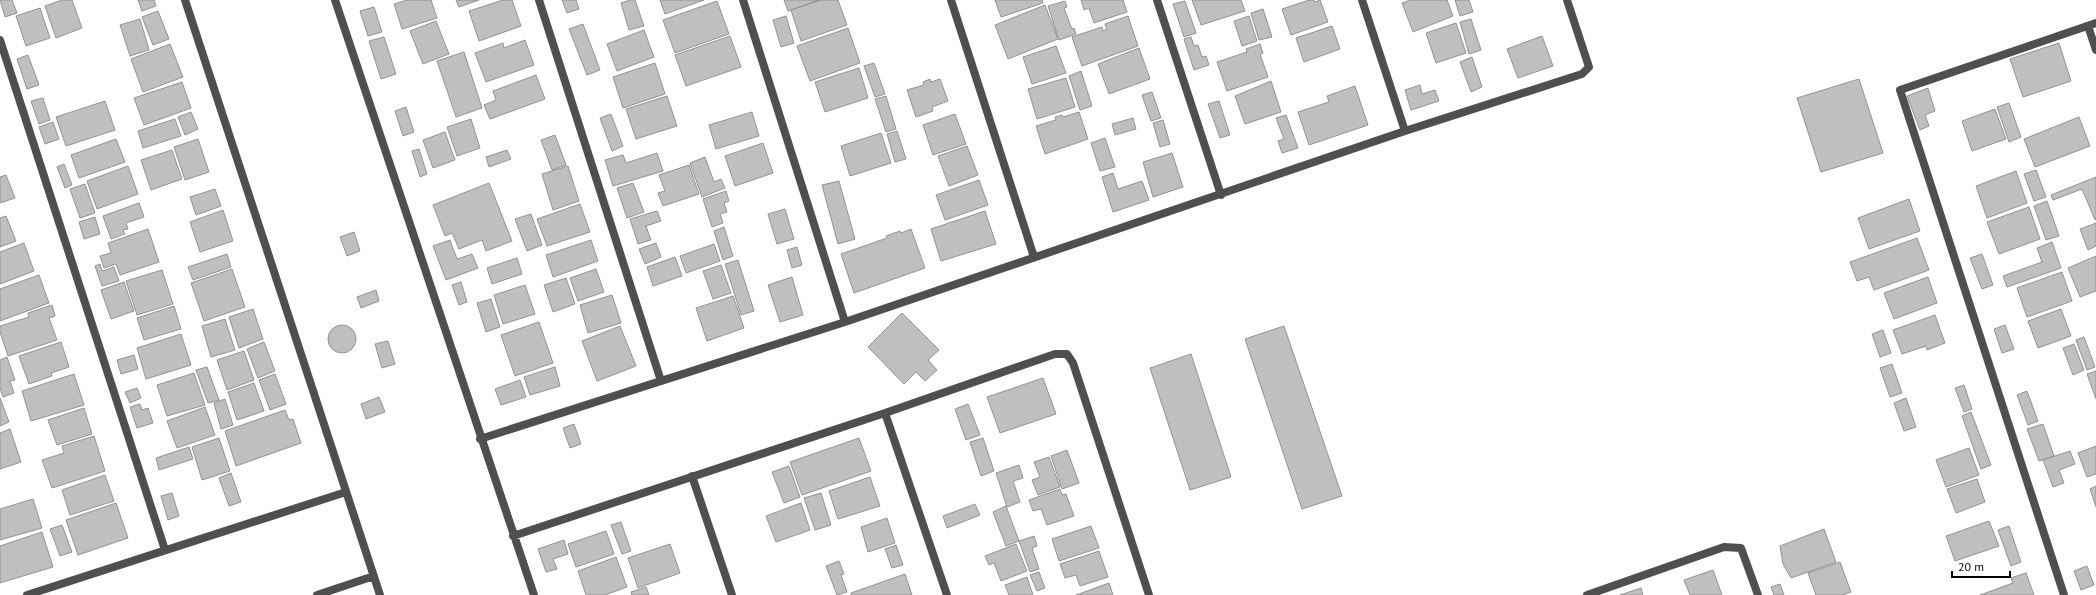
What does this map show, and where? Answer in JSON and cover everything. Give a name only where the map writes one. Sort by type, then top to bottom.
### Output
[{"type":"street","points":[[185,0],[380,595]]},
{"type":"street","points":[[335,0],[480,439],[534,595]]},
{"type":"street","points":[[539,0],[661,381]]},
{"type":"street","points":[[742,0],[846,322]]},
{"type":"street","points":[[951,0],[1034,258]]},
{"type":"street","points":[[1157,0],[1221,195]]},
{"type":"street","points":[[1362,0],[1405,130]]},
{"type":"street","points":[[480,439],[846,322],[1221,195],[1405,130],[1582,74],[1589,67],[1567,0]]},
{"type":"street","points":[[2064,595],[1900,90],[2092,25],[2096,50]]},
{"type":"street","points":[[0,40],[165,550]]},
{"type":"street","points":[[513,536],[885,413],[1055,354],[1067,354],[1073,363],[1149,595]]},
{"type":"street","points":[[885,413],[947,595]]},
{"type":"street","points":[[692,476],[732,595]]},
{"type":"street","points":[[27,595],[346,492]]},
{"type":"street","points":[[1587,595],[1724,548],[1741,548],[1758,595]]},
{"type":"street","points":[[317,595],[374,576]]},
{"type":"building","points":[[0,0],[12,0],[17,13],[5,17]]},
{"type":"building","points":[[62,0],[72,0],[82,28],[56,38],[45,6]]},
{"type":"building","points":[[138,0],[154,0],[156,6],[142,11]]},
{"type":"building","points":[[407,0],[431,0],[437,18],[402,29],[394,4]]},
{"type":"building","points":[[456,0],[479,0],[459,7]]},
{"type":"building","points":[[503,0],[512,0],[521,26],[479,41],[469,11]]},
{"type":"building","points":[[562,0],[576,0],[579,9],[567,13]]},
{"type":"building","points":[[635,0],[644,26],[629,30],[621,3]]},
{"type":"building","points":[[660,0],[704,0],[665,14]]},
{"type":"building","points":[[784,0],[819,0],[788,11]]},
{"type":"building","points":[[821,0],[838,0],[847,25],[801,41],[791,10]]},
{"type":"building","points":[[995,0],[1042,0],[1043,3],[1001,17]]},
{"type":"building","points":[[1081,0],[1123,0],[1127,12],[1094,23],[1089,8],[1084,10]]},
{"type":"building","points":[[1192,0],[1241,0],[1245,11],[1201,25]]},
{"type":"building","points":[[1309,0],[1314,0],[1315,2],[1320,0],[1328,22],[1291,35],[1282,9]]},
{"type":"building","points":[[1410,0],[1447,0],[1453,16],[1413,32],[1402,3]]},
{"type":"building","points":[[1455,0],[1469,0],[1473,12],[1460,16]]},
{"type":"building","points":[[717,1],[729,34],[675,53],[663,20]]},
{"type":"building","points":[[1065,1],[1067,7],[1064,8],[1072,29],[1074,28],[1076,34],[1059,40],[1048,6]]},
{"type":"building","points":[[1185,1],[1196,33],[1184,37],[1173,4]]},
{"type":"building","points":[[1045,5],[1058,39],[1008,59],[995,25]]},
{"type":"building","points":[[374,7],[382,32],[368,36],[360,11]]},
{"type":"building","points":[[40,8],[50,38],[26,46],[16,16]]},
{"type":"building","points":[[1263,9],[1272,37],[1259,40],[1251,13]]},
{"type":"building","points":[[158,11],[169,39],[153,45],[142,17]]},
{"type":"building","points":[[786,16],[794,43],[781,47],[773,20]]},
{"type":"building","points":[[1128,16],[1138,46],[1082,66],[1072,37],[1102,27],[1103,31],[1107,29],[1105,24]]},
{"type":"building","points":[[1249,16],[1257,41],[1242,46],[1234,21]]},
{"type":"building","points":[[140,19],[149,50],[130,56],[120,25]]},
{"type":"building","points":[[1471,19],[1481,50],[1469,54],[1460,22]]},
{"type":"building","points":[[436,21],[449,54],[423,64],[410,31]]},
{"type":"building","points":[[1456,23],[1466,53],[1436,63],[1426,33]]},
{"type":"building","points":[[583,24],[600,70],[587,75],[569,29]]},
{"type":"building","points":[[1332,26],[1340,49],[1304,62],[1296,38]]},
{"type":"building","points":[[848,28],[860,63],[810,81],[797,46]]},
{"type":"building","points":[[644,30],[654,57],[617,71],[607,44]]},
{"type":"building","points":[[730,36],[741,67],[686,86],[675,55]]},
{"type":"building","points":[[1542,36],[1553,66],[1518,78],[1507,49]]},
{"type":"building","points":[[384,37],[396,74],[381,79],[369,41]]},
{"type":"building","points":[[1191,37],[1194,46],[1198,45],[1202,57],[1206,56],[1209,65],[1194,70],[1184,39]]},
{"type":"building","points":[[525,40],[534,65],[486,82],[475,53],[503,43],[504,48]]},
{"type":"building","points":[[2059,43],[2071,81],[2023,97],[2010,59]]},
{"type":"building","points":[[170,44],[183,77],[143,92],[131,59]]},
{"type":"building","points":[[1260,44],[1263,53],[1260,54],[1268,77],[1227,91],[1217,62],[1247,52],[1246,49]]},
{"type":"building","points":[[1056,46],[1066,73],[1032,84],[1023,57]]},
{"type":"building","points":[[1139,48],[1150,79],[1109,94],[1098,64]]},
{"type":"building","points":[[464,52],[482,108],[456,117],[437,61]]},
{"type":"building","points":[[28,55],[39,85],[27,89],[17,59]]},
{"type":"building","points":[[1472,57],[1482,87],[1471,92],[1460,62]]},
{"type":"building","points":[[655,63],[665,94],[623,108],[613,77]]},
{"type":"building","points":[[874,63],[885,94],[875,97],[864,66]]},
{"type":"building","points":[[859,68],[868,98],[825,112],[815,82]]},
{"type":"building","points":[[1081,71],[1092,106],[1080,110],[1069,76]]},
{"type":"building","points":[[536,75],[545,99],[490,119],[484,105],[496,100],[493,91]]},
{"type":"building","points":[[1066,78],[1075,107],[1037,119],[1028,89]]},
{"type":"building","points":[[930,79],[931,82],[940,79],[948,101],[932,107],[933,111],[916,117],[907,90],[924,85],[923,82]]},
{"type":"building","points":[[1859,79],[1883,153],[1821,172],[1797,98]]},
{"type":"building","points":[[1271,81],[1281,112],[1245,124],[1235,96]]},
{"type":"building","points":[[182,82],[191,108],[144,125],[134,98]]},
{"type":"building","points":[[1420,85],[1422,94],[1435,90],[1439,101],[1411,110],[1405,90]]},
{"type":"building","points":[[1355,86],[1368,125],[1309,145],[1298,112],[1329,102],[1327,96]]},
{"type":"building","points":[[1928,88],[1935,111],[1925,115],[1929,126],[1920,130],[1907,96]]},
{"type":"building","points":[[1152,92],[1161,118],[1151,121],[1142,95]]},
{"type":"building","points":[[667,96],[677,126],[636,139],[626,109]]},
{"type":"building","points":[[886,96],[896,129],[886,132],[875,99]]},
{"type":"building","points":[[43,98],[50,120],[39,124],[31,101]]},
{"type":"building","points":[[105,101],[115,130],[66,146],[56,117]]},
{"type":"building","points":[[1219,101],[1230,135],[1220,138],[1208,104]]},
{"type":"building","points":[[2009,103],[2021,137],[2009,142],[1997,107]]},
{"type":"building","points":[[406,107],[414,132],[403,136],[395,111]]},
{"type":"building","points":[[1995,109],[2006,139],[1972,151],[1962,121]]},
{"type":"building","points":[[191,112],[198,129],[185,135],[178,117]]},
{"type":"building","points":[[752,112],[759,136],[716,149],[709,125]]},
{"type":"building","points":[[1079,112],[1088,139],[1045,154],[1036,126],[1056,120],[1055,117],[1062,115],[1063,117]]},
{"type":"building","points":[[611,114],[623,146],[612,151],[600,118]]},
{"type":"building","points":[[955,114],[966,144],[933,155],[923,125]]},
{"type":"building","points":[[1286,115],[1298,148],[1282,153],[1278,141],[1284,139],[1276,118]]},
{"type":"building","points":[[2079,117],[2090,146],[2035,167],[2024,139]]},
{"type":"building","points":[[1133,118],[1136,129],[1115,135],[1112,124]]},
{"type":"building","points":[[175,119],[181,136],[143,148],[138,131]]},
{"type":"building","points":[[471,119],[480,148],[457,156],[447,127]]},
{"type":"building","points":[[1163,120],[1170,144],[1160,147],[1153,123]]},
{"type":"building","points":[[53,122],[59,139],[45,144],[39,127]]},
{"type":"building","points":[[897,131],[906,159],[895,162],[887,134]]},
{"type":"building","points":[[445,132],[455,160],[433,168],[423,140]]},
{"type":"building","points":[[881,133],[891,163],[850,176],[841,146]]},
{"type":"building","points":[[555,135],[566,165],[552,170],[541,140]]},
{"type":"building","points":[[1105,138],[1115,167],[1100,171],[1091,143]]},
{"type":"building","points":[[116,139],[125,162],[79,178],[71,155]]},
{"type":"building","points":[[198,139],[209,172],[185,180],[174,147]]},
{"type":"building","points":[[763,143],[773,173],[735,186],[725,156]]},
{"type":"building","points":[[967,146],[978,175],[949,186],[938,156]]},
{"type":"building","points":[[419,149],[427,174],[420,177],[412,151]]},
{"type":"building","points":[[172,150],[182,179],[151,190],[141,160]]},
{"type":"building","points":[[507,150],[511,159],[489,167],[486,157]]},
{"type":"building","points":[[657,153],[663,171],[613,186],[605,160],[623,155],[626,163]]},
{"type":"building","points":[[1172,153],[1183,187],[1153,197],[1143,162]]},
{"type":"building","points":[[705,157],[714,182],[721,179],[725,188],[702,197],[690,163]]},
{"type":"building","points":[[64,164],[72,185],[65,188],[57,167]]},
{"type":"building","points":[[689,165],[699,194],[663,206],[658,193],[665,191],[659,175]]},
{"type":"building","points":[[128,166],[138,194],[97,209],[87,181]]},
{"type":"building","points":[[568,166],[579,201],[553,210],[542,174]]},
{"type":"building","points":[[2036,170],[2046,197],[2034,201],[2024,174]]},
{"type":"building","points":[[2016,171],[2027,203],[1987,218],[1976,186]]},
{"type":"building","points":[[1113,173],[1118,189],[1142,181],[1149,200],[1113,212],[1102,177]]},
{"type":"building","points":[[6,175],[15,198],[0,203],[0,177]]},
{"type":"building","points":[[2096,177],[2095,220],[2082,189],[2053,200],[2051,195]]},
{"type":"building","points":[[979,180],[988,205],[945,220],[936,195]]},
{"type":"building","points":[[839,181],[855,239],[838,244],[822,185]]},
{"type":"building","points":[[489,183],[512,241],[486,251],[482,240],[459,249],[452,233],[445,236],[433,205]]},
{"type":"building","points":[[633,183],[644,212],[627,218],[617,188]]},
{"type":"building","points":[[85,184],[95,213],[80,218],[70,189]]},
{"type":"building","points":[[215,189],[221,206],[196,215],[190,197]]},
{"type":"building","points":[[726,191],[729,201],[724,203],[727,212],[720,214],[723,223],[712,227],[703,199]]},
{"type":"building","points":[[1909,199],[1920,231],[1869,249],[1858,218]]},
{"type":"building","points":[[2047,201],[2059,236],[2046,240],[2034,206]]},
{"type":"building","points":[[139,203],[144,217],[126,223],[128,229],[123,230],[125,234],[111,239],[103,216]]},
{"type":"building","points":[[580,204],[590,232],[547,246],[537,219]]},
{"type":"building","points":[[2029,207],[2040,239],[1999,254],[1987,222]]},
{"type":"building","points":[[785,209],[794,239],[777,244],[768,214]]},
{"type":"building","points":[[223,210],[233,241],[200,252],[190,222]]},
{"type":"building","points":[[657,211],[661,221],[646,226],[651,240],[638,244],[630,219]]},
{"type":"building","points":[[985,211],[996,244],[941,261],[931,229]]},
{"type":"building","points":[[531,214],[542,245],[527,251],[515,219]]},
{"type":"building","points":[[6,216],[16,241],[0,247],[0,218]]},
{"type":"building","points":[[95,217],[100,234],[84,239],[79,222]]},
{"type":"building","points":[[2096,223],[2096,246],[2088,250],[2080,229]]},
{"type":"building","points":[[724,227],[733,256],[723,260],[714,231]]},
{"type":"building","points":[[148,229],[159,262],[120,275],[116,264],[104,268],[100,256],[111,253],[108,243]]},
{"type":"building","points":[[911,229],[925,268],[854,293],[841,254],[887,238],[886,236],[900,231],[901,233]]},
{"type":"building","points":[[354,232],[360,251],[347,256],[340,237]]},
{"type":"building","points":[[1917,238],[1929,270],[1874,290],[1869,277],[1857,281],[1850,262]]},
{"type":"building","points":[[450,240],[457,259],[472,254],[478,268],[446,280],[433,246]]},
{"type":"building","points":[[591,240],[598,261],[553,277],[546,255]]},
{"type":"building","points":[[2052,242],[2061,268],[2007,287],[2003,276],[2042,262],[2037,248]]},
{"type":"building","points":[[24,243],[34,271],[0,284],[0,252]]},
{"type":"building","points":[[656,243],[661,257],[645,264],[639,249]]},
{"type":"building","points":[[714,244],[720,261],[686,273],[680,256]]},
{"type":"building","points":[[797,247],[802,265],[792,268],[787,250]]},
{"type":"building","points":[[227,254],[231,267],[193,280],[188,267]]},
{"type":"building","points":[[1982,254],[1993,285],[1982,289],[1970,258]]},
{"type":"building","points":[[2096,256],[2096,291],[2080,297],[2068,268]]},
{"type":"building","points":[[675,257],[682,276],[653,286],[647,267]]},
{"type":"building","points":[[517,258],[522,274],[492,284],[487,268]]},
{"type":"building","points":[[738,260],[754,311],[741,315],[725,264]]},
{"type":"building","points":[[100,264],[102,271],[114,267],[119,281],[102,286],[95,266]]},
{"type":"building","points":[[721,265],[731,293],[713,299],[703,271]]},
{"type":"building","points":[[232,269],[245,307],[204,321],[191,283]]},
{"type":"building","points":[[596,269],[604,292],[578,301],[570,278]]},
{"type":"building","points":[[162,270],[173,304],[137,315],[126,281]]},
{"type":"building","points":[[2062,272],[2072,301],[2027,317],[2017,288]]},
{"type":"building","points":[[39,275],[49,303],[0,321],[0,289]]},
{"type":"building","points":[[792,277],[803,315],[780,322],[768,285]]},
{"type":"building","points":[[1928,277],[1937,303],[1894,319],[1884,293]]},
{"type":"building","points":[[566,278],[575,304],[553,312],[544,285]]},
{"type":"building","points":[[124,282],[134,311],[111,319],[101,290]]},
{"type":"building","points":[[461,282],[467,302],[459,305],[452,285]]},
{"type":"building","points":[[525,285],[535,314],[503,324],[494,295]]},
{"type":"building","points":[[376,290],[379,301],[361,308],[357,297]]},
{"type":"building","points":[[612,295],[621,323],[588,333],[580,305]]},
{"type":"building","points":[[733,296],[744,328],[707,341],[696,308]]},
{"type":"building","points":[[491,299],[500,327],[486,332],[477,303]]},
{"type":"building","points":[[52,305],[55,316],[49,318],[57,340],[8,356],[0,332],[0,326],[29,317],[28,313]]},
{"type":"building","points":[[174,306],[181,329],[144,340],[137,318]]},
{"type":"building","points":[[253,309],[263,339],[239,348],[229,317]]},
{"type":"building","points":[[2061,309],[2071,336],[2038,348],[2028,321]]},
{"type":"building","points":[[902,313],[939,350],[928,360],[937,370],[925,381],[916,372],[904,384],[868,347]]},
{"type":"building","points":[[1935,315],[1945,343],[1927,350],[1926,346],[1902,354],[1893,330]]},
{"type":"building","points":[[225,319],[235,350],[211,357],[202,326]]},
{"type":"building","points":[[539,322],[553,363],[515,376],[501,335]]},
{"type":"building","points":[[342,325],[352,329],[356,339],[352,349],[342,353],[332,349],[328,339],[332,329]]},
{"type":"building","points":[[2005,325],[2014,349],[2002,353],[1994,329]]},
{"type":"building","points":[[620,326],[636,366],[597,381],[582,341]]},
{"type":"building","points":[[1284,326],[1342,496],[1302,509],[1245,339]]},
{"type":"building","points":[[1883,330],[1891,353],[1880,357],[1872,334]]},
{"type":"building","points":[[181,334],[191,365],[146,379],[137,348]]},
{"type":"building","points":[[2084,337],[2095,367],[2087,370],[2076,340]]},
{"type":"building","points":[[388,341],[395,364],[382,368],[375,344]]},
{"type":"building","points":[[61,342],[69,367],[51,373],[52,376],[29,384],[19,356]]},
{"type":"building","points":[[264,342],[275,371],[258,378],[247,349]]},
{"type":"building","points":[[2074,344],[2084,370],[2073,375],[2063,348]]},
{"type":"building","points":[[244,351],[254,380],[227,390],[217,360]]},
{"type":"building","points":[[1191,354],[1231,477],[1190,490],[1150,368]]},
{"type":"building","points":[[134,355],[138,369],[121,374],[117,360]]},
{"type":"building","points":[[7,357],[15,380],[10,381],[14,393],[3,397],[0,388],[0,360]]},
{"type":"building","points":[[1892,364],[1902,393],[1890,397],[1880,368]]},
{"type":"building","points":[[207,367],[219,400],[208,403],[196,370]]},
{"type":"building","points":[[555,367],[560,386],[530,395],[524,377]]},
{"type":"building","points":[[2096,371],[2096,399],[2087,374]]},
{"type":"building","points":[[194,373],[205,405],[167,416],[157,385]]},
{"type":"building","points":[[74,374],[84,405],[31,421],[22,391]]},
{"type":"building","points":[[275,374],[286,404],[270,410],[259,380]]},
{"type":"building","points":[[1043,378],[1056,414],[1000,433],[987,397]]},
{"type":"building","points":[[520,380],[526,397],[501,405],[495,389]]},
{"type":"building","points":[[254,383],[264,411],[237,420],[228,392]]},
{"type":"building","points":[[1964,385],[1972,409],[1964,412],[1955,388]]},
{"type":"building","points":[[137,388],[141,398],[130,403],[125,392]]},
{"type":"building","points":[[2027,391],[2038,421],[2028,425],[2017,395]]},
{"type":"building","points":[[379,397],[385,412],[366,419],[361,404]]},
{"type":"building","points":[[0,398],[9,422],[0,426]]},
{"type":"building","points":[[1906,398],[1916,427],[1904,431],[1894,403]]},
{"type":"building","points":[[225,399],[233,425],[221,429],[214,403]]},
{"type":"building","points":[[140,404],[142,410],[148,408],[153,423],[137,428],[130,407]]},
{"type":"building","points":[[968,404],[980,435],[966,440],[955,409]]},
{"type":"building","points":[[205,407],[215,435],[177,448],[167,421]]},
{"type":"building","points":[[84,408],[92,434],[57,445],[48,420]]},
{"type":"building","points":[[285,410],[289,420],[293,419],[301,443],[236,466],[225,431]]},
{"type":"building","points":[[1971,412],[1991,465],[1981,469],[1962,416]]},
{"type":"building","points":[[574,424],[581,444],[570,448],[563,428]]},
{"type":"building","points":[[2043,424],[2054,456],[2039,461],[2027,429]]},
{"type":"building","points":[[10,429],[21,462],[0,469],[0,433]]},
{"type":"building","points":[[94,436],[105,471],[52,488],[42,460],[64,453],[62,446]]},
{"type":"building","points":[[219,438],[230,471],[202,480],[192,447]]},
{"type":"building","points":[[859,438],[871,471],[802,495],[790,462]]},
{"type":"building","points":[[983,438],[994,471],[981,476],[970,442]]},
{"type":"building","points":[[2096,446],[2096,474],[2087,477],[2078,453]]},
{"type":"building","points":[[189,447],[193,459],[159,470],[156,458]]},
{"type":"building","points":[[1969,448],[1979,475],[1946,487],[1936,460]]},
{"type":"building","points":[[1067,450],[1079,483],[1062,489],[1051,456]]},
{"type":"building","points":[[2070,451],[2075,464],[2059,470],[2064,483],[2053,487],[2043,460]]},
{"type":"building","points":[[1049,457],[1060,487],[1038,495],[1032,480],[1040,477],[1034,462]]},
{"type":"building","points":[[1019,465],[1023,478],[1013,481],[1020,502],[1007,507],[996,473]]},
{"type":"building","points":[[789,466],[800,497],[784,503],[772,472]]},
{"type":"building","points":[[231,473],[241,502],[229,506],[219,478]]},
{"type":"building","points":[[105,475],[114,501],[70,515],[62,490]]},
{"type":"building","points":[[870,477],[880,506],[838,519],[829,491]]},
{"type":"building","points":[[1977,479],[1985,502],[1956,513],[1947,489]]},
{"type":"building","points":[[2096,486],[2096,507],[2090,489]]},
{"type":"building","points":[[1060,489],[1062,495],[1066,494],[1074,516],[1047,525],[1041,509],[1033,511],[1029,500]]},
{"type":"building","points":[[172,493],[179,516],[168,520],[161,496]]},
{"type":"building","points":[[821,493],[831,525],[815,530],[804,498]]},
{"type":"building","points":[[33,499],[42,528],[0,540],[0,509]]},
{"type":"building","points":[[116,503],[128,538],[78,555],[66,520]]},
{"type":"building","points":[[801,503],[810,530],[776,542],[766,516]]},
{"type":"building","points":[[975,504],[980,515],[947,528],[943,516]]},
{"type":"building","points":[[1006,506],[1019,541],[1006,546],[993,512]]},
{"type":"building","points":[[887,518],[895,543],[868,552],[861,527]]},
{"type":"building","points":[[1989,521],[1999,546],[1955,561],[1946,536]]},
{"type":"building","points":[[621,522],[631,551],[622,554],[611,525]]},
{"type":"building","points":[[62,525],[72,552],[60,556],[50,529]]},
{"type":"building","points":[[1091,526],[1099,548],[1059,561],[1052,539]]},
{"type":"building","points":[[2009,526],[2021,562],[2011,566],[1998,530]]},
{"type":"building","points":[[1824,529],[1836,562],[1791,578],[1783,564],[1780,546]]},
{"type":"building","points":[[606,531],[614,554],[576,567],[568,544]]},
{"type":"building","points":[[42,532],[53,567],[0,583],[0,546]]},
{"type":"building","points":[[1034,536],[1037,546],[1032,548],[1039,569],[1030,572],[1019,541]]},
{"type":"building","points":[[564,540],[568,554],[553,559],[557,569],[546,572],[538,549]]},
{"type":"building","points":[[670,544],[680,573],[638,588],[628,558]]},
{"type":"building","points":[[1016,544],[1027,571],[1001,581],[994,563],[989,565],[985,556]]},
{"type":"building","points":[[896,545],[903,565],[892,568],[885,549]]},
{"type":"building","points":[[1099,551],[1108,577],[1080,586],[1076,575],[1065,578],[1060,564]]},
{"type":"building","points":[[616,557],[627,587],[605,595],[586,595],[578,571]]},
{"type":"building","points":[[839,561],[844,574],[841,575],[847,592],[837,595],[826,566]]},
{"type":"building","points":[[1840,562],[1851,592],[1843,595],[1816,595],[1808,573]]},
{"type":"building","points":[[2087,566],[2094,585],[2081,590],[2074,571]]},
{"type":"building","points":[[1713,570],[1722,595],[1690,595],[1684,580]]},
{"type":"building","points":[[1039,572],[1045,588],[1037,591],[1030,575]]},
{"type":"building","points":[[2026,573],[2034,595],[1980,595],[2013,583],[2011,578]]},
{"type":"building","points":[[905,574],[912,595],[851,595],[851,593]]},
{"type":"building","points":[[1027,577],[1033,595],[1009,595],[1005,585]]},
{"type":"building","points":[[1109,583],[1113,595],[1076,595]]},
{"type":"building","points":[[1780,584],[1784,595],[1774,595],[1771,587]]},
{"type":"building","points":[[646,587],[649,595],[632,595],[631,592]]},
{"type":"building","points":[[1641,588],[1643,595],[1620,595]]}]
